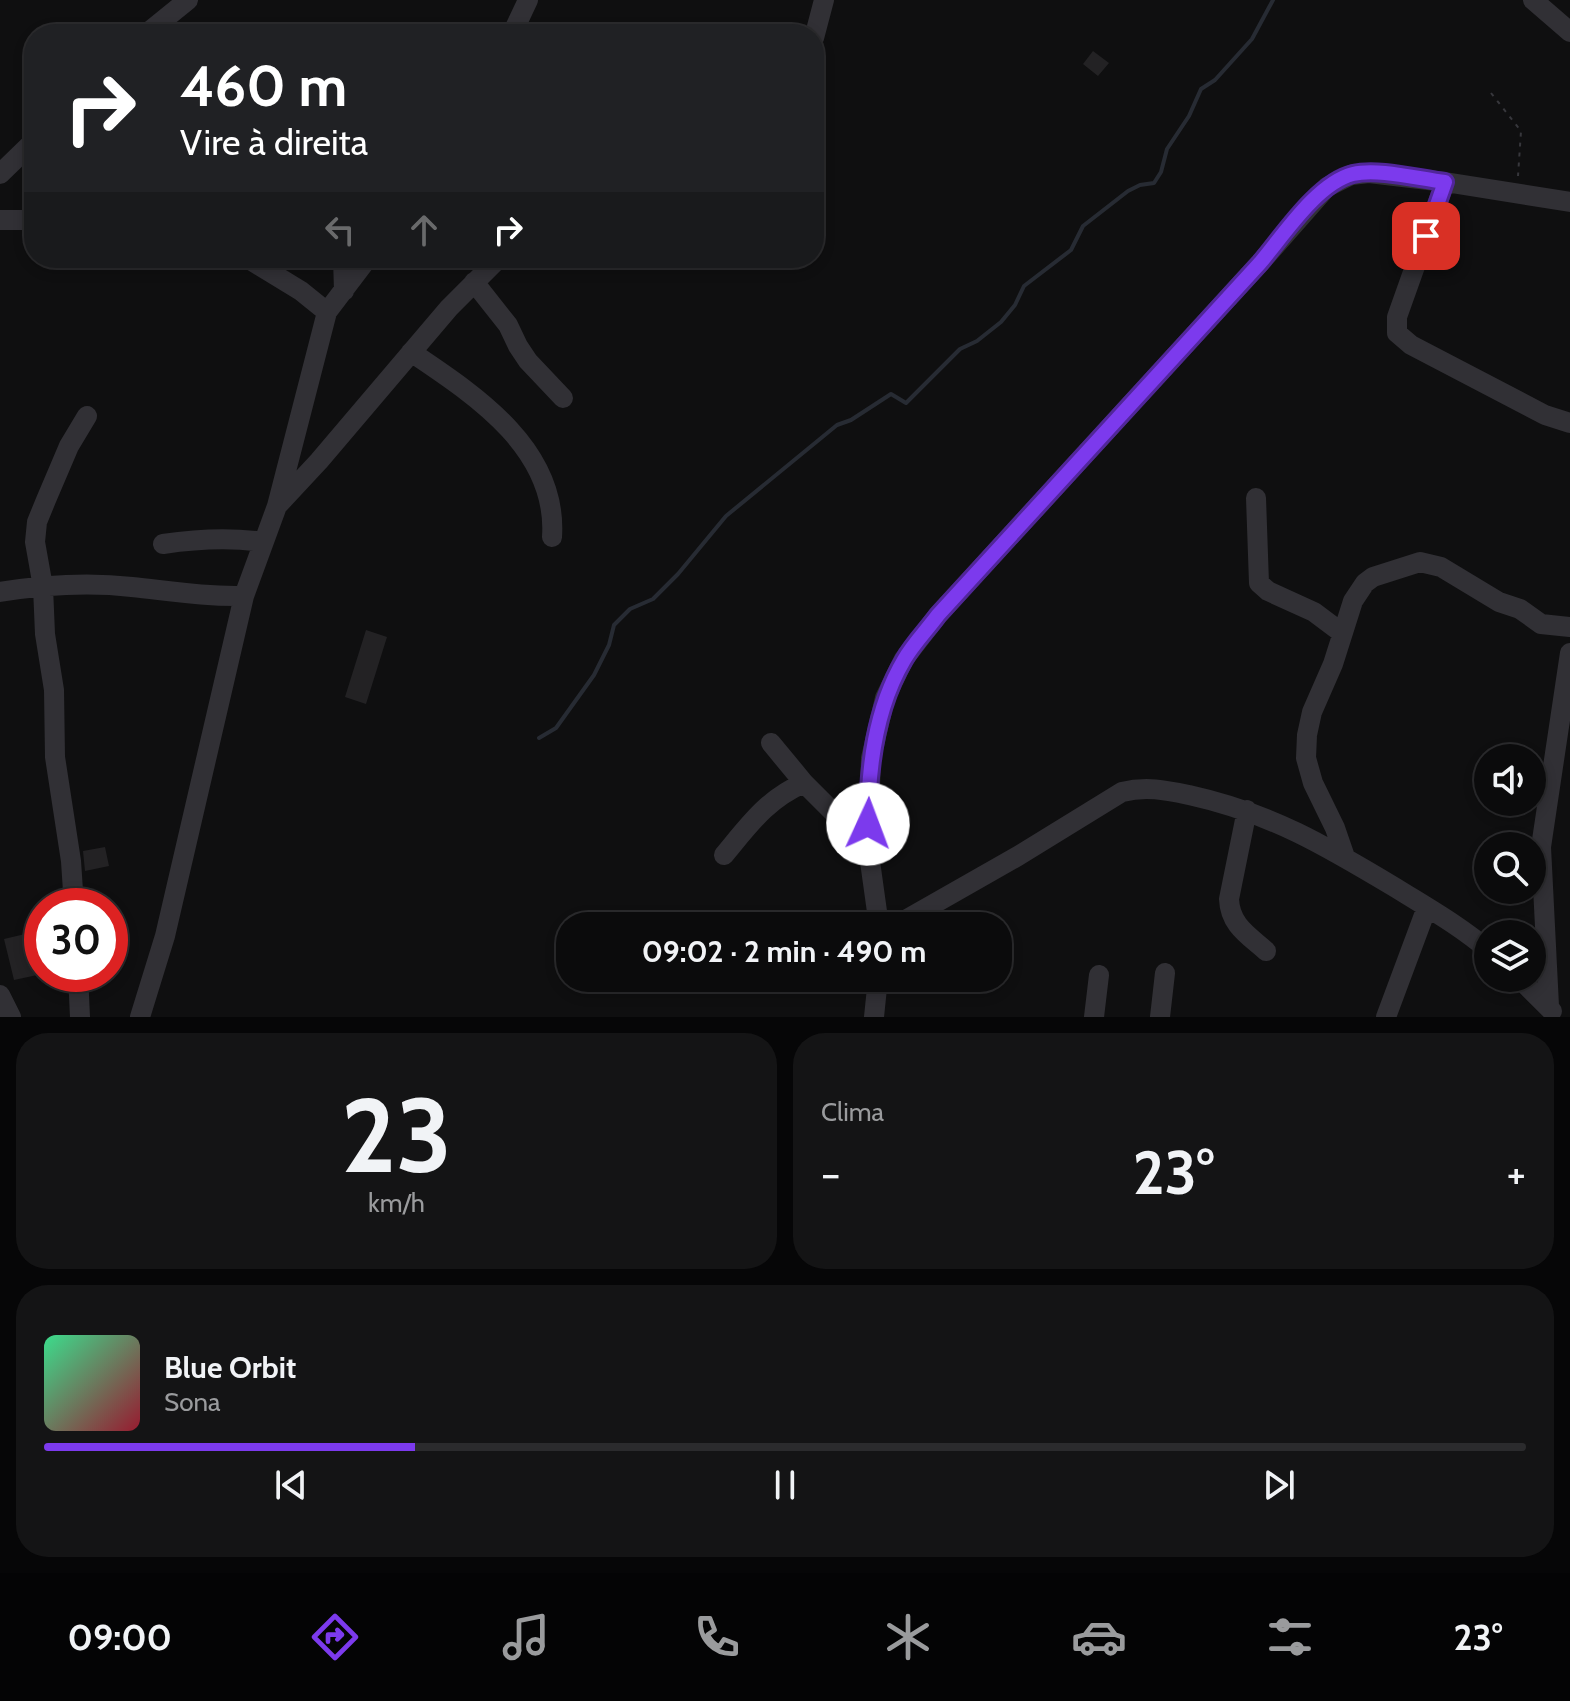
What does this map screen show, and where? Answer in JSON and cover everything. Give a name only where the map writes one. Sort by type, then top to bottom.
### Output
[{"type":"street","points":[[158,24],[188,0]]},
{"type":"street","points":[[517,24],[528,0]]},
{"type":"street","points":[[818,24],[824,0]]},
{"type":"street","points":[[1533,0],[1570,32]]},
{"type":"street","points":[[0,174],[24,151]]},
{"type":"street","points":[[877,912],[868,847],[871,758],[885,698],[904,659],[938,615],[1327,187],[1351,175],[1369,173],[1570,202]]},
{"type":"street","points":[[1445,182],[1397,317],[1397,333],[1411,345],[1545,415],[1570,423]]},
{"type":"street","points":[[0,220],[24,220]]},
{"type":"street","points":[[263,268],[301,291],[327,312]]},
{"type":"street","points":[[343,268],[344,291]]},
{"type":"street","points":[[140,1017],[165,936],[244,596],[277,506],[327,312],[361,268]]},
{"type":"street","points":[[277,506],[489,268]]},
{"type":"street","points":[[474,282],[508,325],[523,354],[563,398]]},
{"type":"street","points":[[411,352],[482,401],[529,453],[553,516],[552,537]]},
{"type":"street","points":[[73,888],[55,757],[54,690],[35,542],[37,522],[69,446],[87,416]]},
{"type":"street","points":[[1256,498],[1259,583],[1268,591],[1314,612],[1342,633]]},
{"type":"street","points":[[163,544],[200,538],[263,542]]},
{"type":"street","points":[[1345,857],[1313,783],[1306,758],[1307,735],[1312,712],[1333,664],[1353,601],[1365,583],[1373,577],[1420,562],[1441,567],[1499,602],[1520,609],[1541,624],[1570,627]]},
{"type":"street","points":[[0,592],[67,585],[129,586],[207,597],[244,596]]},
{"type":"street","points":[[1553,1012],[1541,847],[1566,705],[1570,653]]},
{"type":"street","points":[[771,743],[804,783],[868,847]]},
{"type":"street","points":[[724,855],[769,802],[804,783]]},
{"type":"street","points":[[920,912],[1122,792],[1156,788],[1247,810],[1278,822],[1345,857],[1474,938]]},
{"type":"street","points":[[1247,810],[1229,909],[1235,925],[1266,951]]},
{"type":"street","points":[[1386,1017],[1427,907]]},
{"type":"street","points":[[1160,1017],[1165,973]]},
{"type":"street","points":[[1094,1017],[1099,975]]},
{"type":"street","points":[[79,992],[80,1017]]},
{"type":"street","points":[[874,1017],[877,992]]},
{"type":"street","points":[[1533,992],[1553,1012]]},
{"type":"street","points":[[0,995],[11,1017]]},
{"type":"path","points":[[1491,93],[1521,131],[1517,194]]},
{"type":"building","points":[[1093,51],[1109,63],[1098,76],[1083,64]]},
{"type":"building","points":[[366,630],[387,637],[366,704],[345,697]]},
{"type":"building","points":[[105,847],[109,866],[85,871],[83,851]]},
{"type":"building","points":[[24,934],[24,978],[14,980],[4,939]]},
{"type":"waterway","points":[[539,738],[556,728],[594,675],[609,645],[614,625],[630,609],[653,599],[726,516],[837,425],[851,420],[891,394],[906,403],[960,349],[977,341],[1001,322],[1015,305],[1024,286],[1071,250],[1083,226],[1128,191],[1154,183],[1161,172],[1167,149],[1189,116],[1201,89],[1215,80],[1252,39],[1273,0]]},
{"type":"route","points":[[868,824],[871,758],[885,698],[904,659],[938,615],[1021,522],[1305,210],[1327,187],[1351,175],[1369,173],[1445,182],[1426,236]]}]
